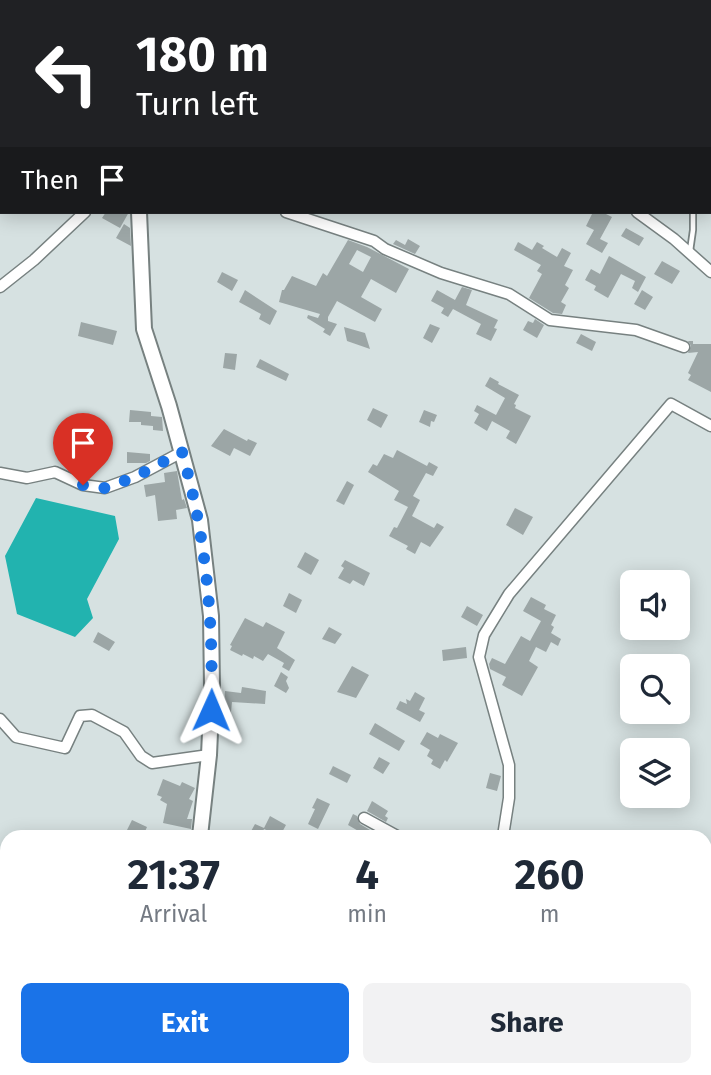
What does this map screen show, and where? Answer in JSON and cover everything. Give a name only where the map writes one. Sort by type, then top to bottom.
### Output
[{"type":"street","points":[[0,287],[34,260],[83,214]]},
{"type":"street","points":[[139,214],[144,329],[200,520],[211,616],[209,755],[201,830]]},
{"type":"street","points":[[292,214],[374,242],[441,272],[509,294],[550,320],[636,330],[684,347]]},
{"type":"street","points":[[640,214],[690,252],[711,272]]},
{"type":"street","points":[[504,830],[509,798],[509,765],[479,657],[484,635],[509,594],[671,404],[711,426]]},
{"type":"street","points":[[0,473],[27,478],[55,472],[83,485],[105,488],[135,477],[182,452]]},
{"type":"street","points":[[0,719],[16,737],[65,748],[80,716],[92,715],[124,732],[141,756],[152,762],[209,755]]},
{"type":"street","points":[[364,818],[386,830]]},
{"type":"lane","points":[[690,252],[693,214]]},
{"type":"water","points":[[36,498],[115,516],[119,539],[87,599],[93,618],[75,637],[17,614],[5,556]]},
{"type":"building","points":[[105,214],[128,214],[120,228],[102,218]]},
{"type":"building","points":[[592,214],[612,217],[600,239],[608,243],[602,253],[586,244],[594,230],[586,226]]},
{"type":"building","points":[[124,224],[130,228],[131,246],[116,238]]},
{"type":"building","points":[[626,228],[644,238],[639,246],[621,236]]},
{"type":"building","points":[[408,239],[420,246],[415,254],[393,244],[396,240],[405,245]]},
{"type":"building","points":[[348,240],[409,269],[396,293],[371,279],[361,297],[382,309],[375,322],[337,301],[328,317],[328,321],[337,324],[330,336],[323,332],[325,329],[307,318],[308,315],[318,318],[320,314],[279,302],[282,290],[292,276],[316,286],[323,273],[327,276]],"holes":[[[357,250],[371,257],[363,272],[349,264]]]},
{"type":"building","points":[[518,242],[532,250],[537,242],[557,257],[562,248],[571,253],[564,266],[573,270],[565,285],[569,288],[561,302],[566,305],[562,314],[553,313],[529,298],[542,274],[537,271],[541,265],[514,250]]},
{"type":"building","points":[[609,256],[646,277],[638,292],[632,288],[635,281],[621,274],[608,298],[594,290],[596,286],[585,280],[591,269],[600,274]]},
{"type":"building","points":[[662,261],[680,271],[672,284],[654,274]]},
{"type":"building","points":[[222,272],[238,280],[232,291],[217,282]]},
{"type":"building","points":[[462,287],[472,290],[466,305],[498,320],[491,341],[476,334],[481,324],[453,309],[448,317],[441,313],[444,308],[431,301],[437,290],[455,300]]},
{"type":"building","points":[[245,290],[277,311],[270,325],[259,319],[261,314],[239,302]]},
{"type":"building","points":[[642,290],[653,297],[645,310],[634,304]]},
{"type":"building","points":[[535,319],[544,325],[537,338],[523,330],[528,321],[533,323]]},
{"type":"building","points":[[81,322],[117,331],[113,345],[78,336]]},
{"type":"building","points":[[430,324],[440,328],[432,343],[423,338]]},
{"type":"building","points":[[344,327],[365,333],[370,349],[347,341]]},
{"type":"building","points":[[581,334],[596,342],[592,351],[576,343]]},
{"type":"building","points":[[688,341],[693,341],[693,344],[711,344],[711,392],[688,380],[691,375],[688,373],[698,352],[688,353],[691,346]]},
{"type":"building","points":[[225,353],[237,354],[235,370],[223,368]]},
{"type":"building","points":[[260,359],[289,374],[286,381],[256,367]]},
{"type":"building","points":[[490,377],[519,395],[514,404],[515,408],[531,416],[516,444],[506,438],[510,431],[492,421],[487,431],[474,423],[479,414],[474,411],[477,405],[496,415],[505,398],[485,386]]},
{"type":"building","points":[[373,408],[388,415],[381,428],[367,420]]},
{"type":"building","points":[[130,410],[151,412],[151,416],[162,417],[163,431],[153,430],[153,426],[141,425],[141,422],[129,422]]},
{"type":"building","points":[[424,410],[437,415],[434,422],[431,421],[430,427],[419,422]]},
{"type":"building","points":[[224,429],[257,443],[250,456],[234,448],[230,456],[211,446]]},
{"type":"building","points":[[397,450],[427,466],[429,462],[438,467],[433,476],[426,473],[413,496],[420,500],[412,516],[434,528],[437,523],[444,527],[430,547],[421,542],[415,554],[406,549],[408,546],[389,536],[394,527],[397,528],[408,507],[394,500],[399,491],[368,472],[373,464],[377,466],[384,454],[393,458]]},
{"type":"building","points":[[127,452],[150,454],[150,461],[127,463]]},
{"type":"building","points":[[177,471],[182,500],[184,499],[187,508],[176,510],[177,519],[158,521],[155,495],[146,497],[144,485],[165,482],[164,473]]},
{"type":"building","points":[[347,481],[354,485],[344,505],[336,501]]},
{"type":"building","points":[[515,508],[533,517],[523,535],[506,525]]},
{"type":"building","points":[[305,552],[319,560],[311,575],[297,567]]},
{"type":"building","points":[[345,560],[370,573],[364,586],[353,580],[350,584],[338,578]]},
{"type":"building","points":[[289,593],[302,600],[296,613],[283,606]]},
{"type":"building","points":[[531,597],[546,605],[544,609],[556,615],[551,625],[554,627],[551,633],[561,639],[558,646],[551,642],[546,652],[536,647],[529,661],[538,667],[522,696],[502,685],[506,677],[490,669],[489,664],[492,658],[505,664],[521,636],[530,641],[541,621],[523,611]]},
{"type":"building","points":[[467,606],[483,615],[477,626],[461,617]]},
{"type":"building","points":[[245,618],[263,627],[266,622],[285,632],[277,648],[295,660],[289,671],[282,667],[284,663],[268,654],[263,661],[230,650],[230,645]]},
{"type":"building","points":[[329,627],[342,634],[335,644],[322,639]]},
{"type":"building","points":[[98,632],[115,642],[109,651],[93,642]]},
{"type":"building","points":[[466,647],[467,658],[443,661],[442,650]]},
{"type":"building","points":[[352,666],[369,675],[356,698],[337,692]]},
{"type":"building","points":[[281,672],[288,677],[286,681],[289,688],[286,693],[274,686]]},
{"type":"building","points":[[242,687],[266,691],[265,704],[232,702],[230,722],[223,721],[225,691],[241,693]]},
{"type":"building","points":[[415,692],[425,698],[419,710],[425,713],[420,722],[396,709],[400,701],[407,704],[406,699],[410,701]]},
{"type":"building","points":[[375,723],[405,741],[399,751],[369,734]]},
{"type":"building","points":[[427,732],[438,738],[440,734],[458,743],[440,769],[431,764],[433,760],[427,756],[430,750],[420,744]]},
{"type":"building","points":[[379,757],[390,763],[383,774],[373,768]]},
{"type":"building","points":[[333,766],[351,775],[347,783],[329,774]]},
{"type":"building","points":[[490,773],[501,776],[497,791],[486,788]]},
{"type":"building","points":[[163,779],[180,786],[182,782],[195,788],[189,799],[193,801],[187,819],[192,819],[191,829],[163,823],[167,804],[157,795]]},
{"type":"building","points":[[317,798],[330,804],[318,829],[308,824]]},
{"type":"building","points":[[372,801],[388,811],[386,822],[367,811]]},
{"type":"building","points":[[353,814],[357,816],[360,824],[370,830],[357,830],[348,825]]},
{"type":"building","points":[[270,816],[286,825],[283,830],[252,830],[255,824],[264,828]]},
{"type":"building","points":[[132,820],[147,827],[146,830],[127,830]]},
{"type":"route","points":[[83,485],[105,488],[135,477],[182,452],[200,520],[206,562],[211,616],[211,710]]}]
